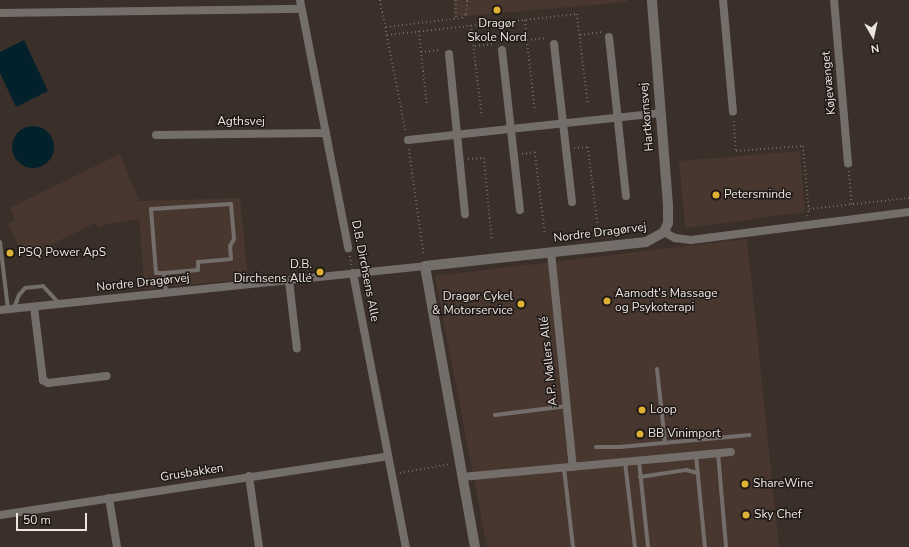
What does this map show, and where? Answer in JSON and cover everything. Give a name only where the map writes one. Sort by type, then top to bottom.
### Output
[{"type":"street","name":"D.B. Dirchsens Alle","points":[[300,0],[348,248]]},
{"type":"street","name":"Hartkornsvej","points":[[652,0],[668,205],[668,223],[664,232]]},
{"type":"street","points":[[723,0],[733,112]]},
{"type":"street","name":"Køjevænget","points":[[834,0],[848,164]]},
{"type":"street","points":[[0,13],[302,9]]},
{"type":"street","points":[[609,37],[626,196]]},
{"type":"street","points":[[554,44],[572,202]]},
{"type":"street","points":[[502,50],[520,210]]},
{"type":"street","points":[[449,54],[465,214]]},
{"type":"street","points":[[408,140],[660,113]]},
{"type":"street","name":"Agthsvej","points":[[156,135],[326,134]]},
{"type":"street","name":"Nordre Dragørvej","points":[[7,310],[646,242],[664,232],[675,238],[691,240],[909,212]]},
{"type":"street","name":"A.P. Møllers Allé","points":[[550,252],[573,467]]},
{"type":"street","points":[[425,266],[475,547]]},
{"type":"street","name":"D.B. Dirchsens Alle","points":[[353,273],[406,547]]},
{"type":"street","points":[[289,281],[297,349]]},
{"type":"street","points":[[34,307],[43,380],[48,383],[106,376]]},
{"type":"street","points":[[462,477],[731,452]]},
{"type":"street","name":"Grusbakken","points":[[0,515],[388,456]]},
{"type":"street","points":[[249,476],[259,547]]},
{"type":"street","points":[[110,498],[117,547]]},
{"type":"lane","points":[[231,204],[234,239],[230,246],[231,259],[198,262],[198,270],[164,273],[156,273],[151,209],[231,204]]},
{"type":"lane","points":[[0,242],[7,310]]},
{"type":"lane","points":[[164,273],[166,294]]},
{"type":"lane","points":[[7,310],[25,288],[43,286],[60,305]]},
{"type":"lane","points":[[657,369],[665,443]]},
{"type":"lane","points":[[495,415],[567,406]]},
{"type":"lane","points":[[596,447],[665,443],[749,435]]},
{"type":"lane","points":[[718,454],[726,547]]},
{"type":"lane","points":[[696,456],[705,547]]},
{"type":"lane","points":[[639,461],[648,547]]},
{"type":"lane","points":[[626,462],[635,547]]},
{"type":"lane","points":[[564,468],[573,547]]},
{"type":"lane","points":[[640,477],[686,470],[698,474]]},
{"type":"path","points":[[456,0],[456,20]]},
{"type":"path","points":[[386,27],[456,20],[466,14],[467,0],[470,0]]},
{"type":"path","points":[[387,35],[577,14],[588,104]]},
{"type":"path","points":[[525,20],[535,111]]},
{"type":"path","points":[[471,25],[482,116]]},
{"type":"path","points":[[419,31],[427,105]]},
{"type":"path","points":[[580,35],[609,32],[609,37]]},
{"type":"path","points":[[527,40],[553,37],[554,44]]},
{"type":"path","points":[[474,46],[501,43],[502,50]]},
{"type":"path","points":[[421,52],[448,49],[449,54]]},
{"type":"path","points":[[733,112],[736,151],[803,146],[809,209],[909,198]]},
{"type":"path","points":[[566,149],[588,147],[598,227]]},
{"type":"path","points":[[514,155],[536,152],[545,233]]},
{"type":"path","points":[[460,160],[484,158],[492,239]]},
{"type":"path","points":[[848,164],[852,205]]},
{"type":"path","name":"D.B. Dirchsens Alle","points":[[348,248],[353,273]]},
{"type":"path","points":[[392,475],[460,462]]},
{"type":"shaded area","name":"Dragør Skole Nord","points":[[453,0],[627,0],[627,2],[454,17]]},
{"type":"shaded area","points":[[800,151],[805,212],[687,228],[685,226],[679,161]]},
{"type":"shaded area","points":[[120,154],[139,201],[240,198],[248,279],[176,286],[161,285],[156,288],[145,290],[139,219],[111,223],[98,228],[95,223],[24,258],[8,224],[15,220],[10,208]]},
{"type":"shaded area","points":[[747,239],[779,547],[487,547],[435,276]]},
{"type":"water","points":[[24,40],[48,91],[16,107],[0,73],[0,52]]},
{"type":"water","points":[[29,126],[37,126],[45,129],[51,135],[54,147],[51,159],[45,165],[37,168],[29,168],[21,165],[15,159],[12,151],[12,143],[15,135],[21,129]]},
{"type":"place","name":"Dragør Skole Nord","points":[[497,10]]},
{"type":"place","name":"Petersminde","points":[[716,195]]},
{"type":"place","name":"PSQ Power ApS","points":[[10,253]]},
{"type":"place","name":"D.B. Dirchsens Allé","points":[[320,272]]},
{"type":"place","name":"Aamodt's Massage og Psykoterapi","points":[[607,301]]},
{"type":"place","name":"Dragør Cykel & Motorservice","points":[[521,304]]},
{"type":"place","name":"Loop","points":[[642,410]]},
{"type":"place","name":"BB Vinimport","points":[[640,434]]},
{"type":"place","name":"ShareWine","points":[[745,484]]},
{"type":"place","name":"Sky Chef","points":[[746,515]]}]
